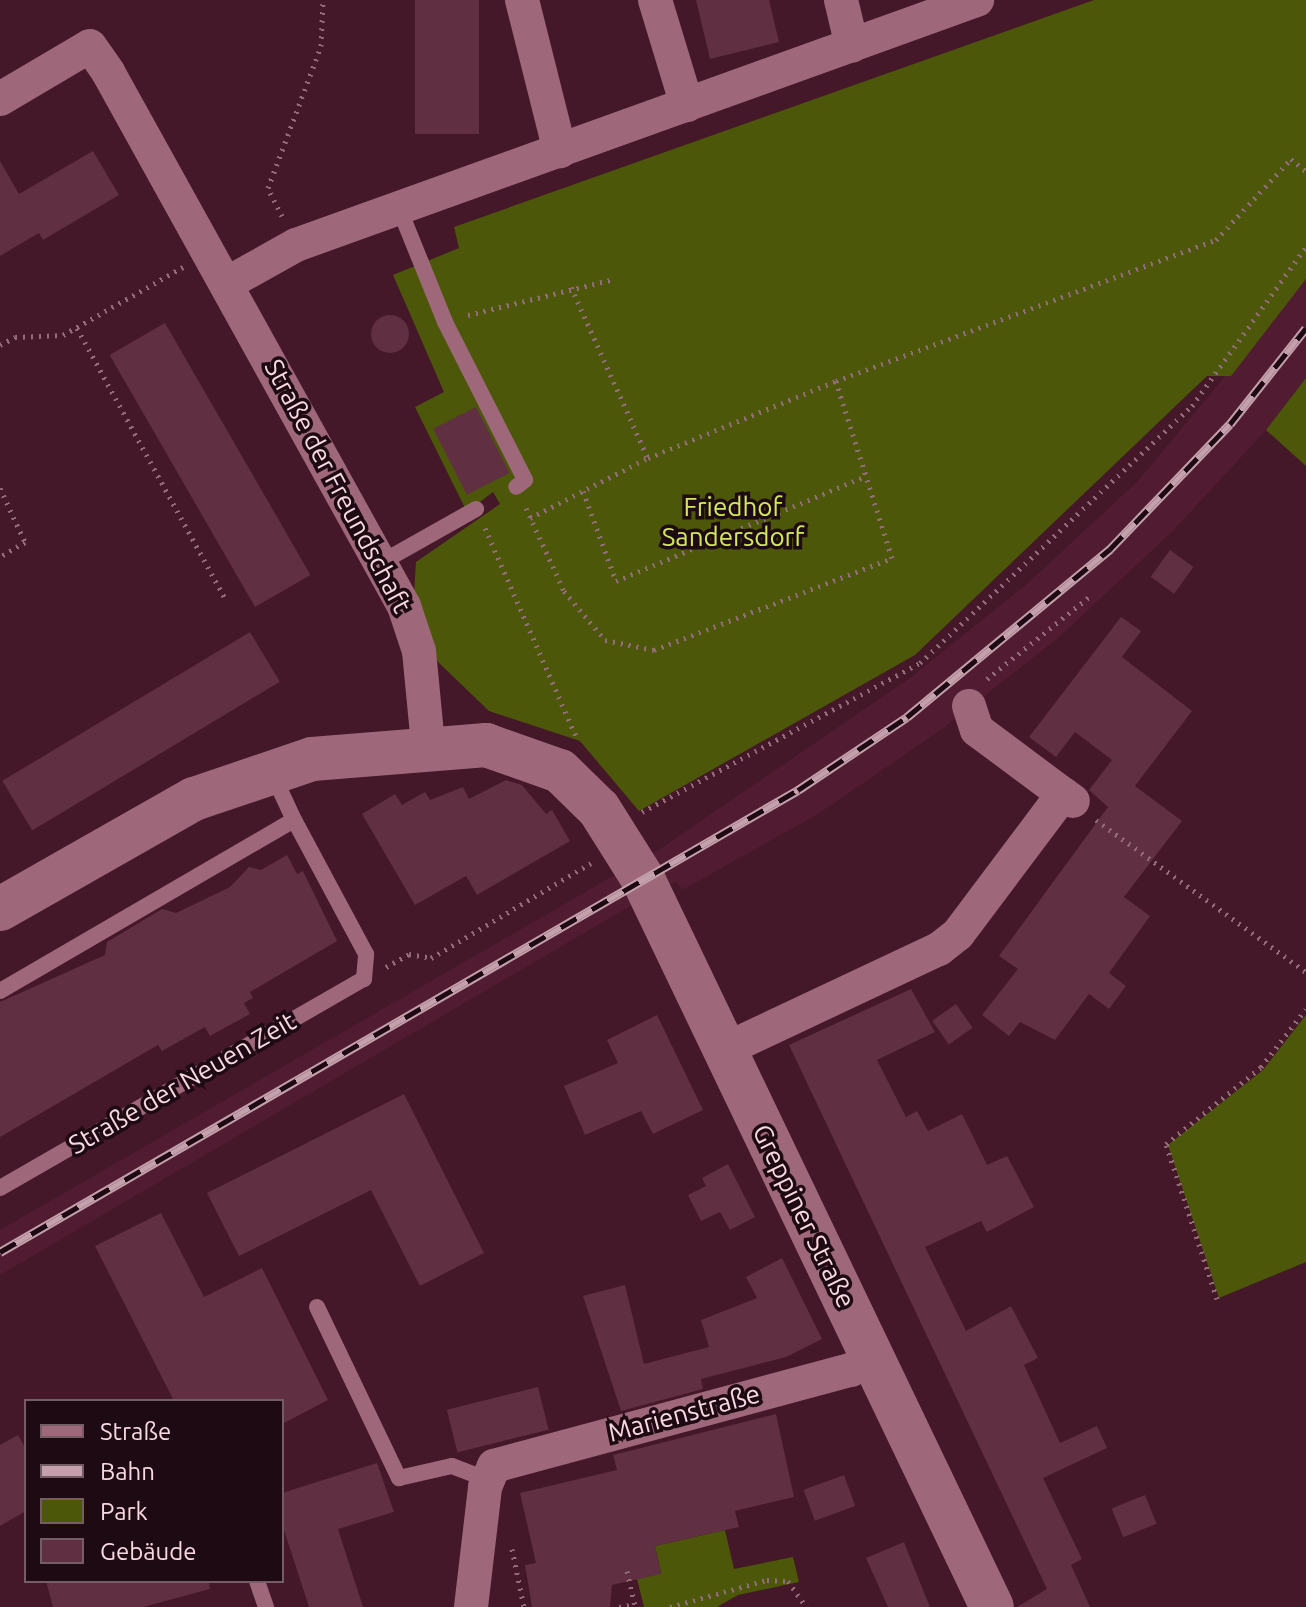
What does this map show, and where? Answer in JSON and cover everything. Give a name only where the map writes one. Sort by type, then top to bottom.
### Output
[{"type":"street","points":[[522,0],[560,151]]},
{"type":"street","points":[[655,0],[687,105]]},
{"type":"street","points":[[841,0],[852,46]]},
{"type":"street","points":[[228,283],[296,245],[852,46],[960,3]]},
{"type":"street","name":"Straße der Freundschaft","points":[[0,99],[90,46],[228,283],[382,562],[419,651],[428,745]]},
{"type":"street","points":[[724,1050],[939,949],[958,934],[1068,798],[977,730],[969,706]]},
{"type":"street","points":[[0,909],[194,799],[271,770],[428,745],[510,749],[582,787],[618,836]]},
{"type":"street","name":"Greppiner Straße","points":[[618,836],[872,1358],[984,1604]]},
{"type":"street","name":"Marienstraße","points":[[491,1473],[851,1370],[872,1358]]},
{"type":"street","points":[[471,1607],[491,1473]]},
{"type":"lane","points":[[399,208],[445,322],[525,480],[516,487]]},
{"type":"lane","points":[[382,562],[476,509]]},
{"type":"lane","points":[[271,770],[294,820],[366,954],[364,979]]},
{"type":"lane","points":[[0,991],[294,820]]},
{"type":"lane","name":"Straße der Neuen Zeit","points":[[0,1188],[364,979]]},
{"type":"lane","points":[[317,1307],[399,1478],[452,1466],[491,1473]]},
{"type":"lane","points":[[258,1583],[266,1607]]},
{"type":"path","points":[[296,245],[268,188],[321,46],[323,0]]},
{"type":"path","points":[[530,518],[648,458],[836,381],[1216,240],[1291,159],[1306,171]]},
{"type":"path","points":[[364,979],[409,954],[431,958],[618,836],[920,663],[1192,406],[1306,247]]},
{"type":"path","points":[[0,345],[15,337],[77,328],[209,252]]},
{"type":"path","points":[[445,322],[571,287],[615,279]]},
{"type":"path","points":[[571,287],[648,458]]},
{"type":"path","points":[[77,328],[225,598]]},
{"type":"path","points":[[516,487],[564,591],[605,640],[654,650],[892,558],[836,381]]},
{"type":"path","points":[[583,491],[616,581],[866,476]]},
{"type":"path","points":[[0,488],[25,542],[0,557]]},
{"type":"path","points":[[476,509],[576,727],[582,787]]},
{"type":"path","points":[[969,706],[977,688],[1089,597]]},
{"type":"path","points":[[1068,798],[1177,883],[1306,972]]},
{"type":"path","points":[[1217,1299],[1166,1144],[1261,1067],[1306,1009]]},
{"type":"path","points":[[619,1607],[634,1605],[627,1571]]},
{"type":"path","points":[[670,1607],[767,1580],[788,1581],[806,1607]]},
{"type":"shaded area","points":[[1306,279],[1306,378],[1266,430],[1172,532],[1059,637],[945,727],[818,814],[682,890],[676,881],[618,913],[0,1275],[0,1230],[660,849],[910,678],[1027,584],[1138,481]]},
{"type":"green space","name":"Friedhof Sandersdorf","points":[[1094,0],[1306,0],[1306,279],[1231,376],[1207,376],[915,655],[639,811],[580,741],[489,711],[438,662],[414,594],[416,562],[500,504],[493,492],[467,512],[415,407],[444,392],[393,275],[459,248],[454,227]]},
{"type":"green space","points":[[1306,378],[1306,466],[1266,430]]},
{"type":"green space","points":[[1306,1015],[1306,1262],[1219,1298],[1168,1145],[1263,1070]]},
{"type":"green space","points":[[725,1530],[734,1569],[793,1557],[799,1582],[738,1595],[717,1607],[644,1607],[637,1579],[661,1573],[655,1546]]},
{"type":"building","points":[[415,0],[479,0],[479,134],[415,134]]},
{"type":"building","points":[[696,0],[769,0],[779,42],[710,59]]},
{"type":"building","points":[[93,151],[119,195],[43,240],[39,233],[0,256],[0,161],[19,194]]},
{"type":"building","points":[[390,315],[404,320],[409,334],[404,348],[390,353],[376,348],[371,334],[376,320]]},
{"type":"building","points":[[165,323],[311,575],[255,607],[110,355]]},
{"type":"building","points":[[476,407],[510,473],[467,495],[433,429]]},
{"type":"building","points":[[1170,550],[1193,567],[1174,594],[1151,577]]},
{"type":"building","points":[[1121,617],[1141,631],[1122,657],[1192,711],[1135,786],[1182,821],[1124,897],[1150,916],[1109,973],[1126,986],[1109,1009],[1089,994],[1055,1040],[1020,1022],[1009,1036],[982,1015],[1018,969],[999,956],[1108,807],[1089,790],[1112,760],[1075,732],[1056,757],[1029,737]]},
{"type":"building","points":[[250,632],[280,682],[32,831],[2,781]]},
{"type":"building","points":[[506,780],[522,785],[546,814],[552,810],[570,841],[477,895],[466,876],[415,905],[362,814],[395,794],[402,805],[425,792],[430,800],[463,787],[469,799]]},
{"type":"building","points":[[287,855],[297,874],[303,871],[337,941],[250,992],[253,998],[244,1003],[250,1014],[210,1036],[205,1027],[162,1051],[158,1045],[0,1137],[0,1002],[105,955],[107,942],[162,909],[176,913],[230,887],[249,867],[261,870]]},
{"type":"building","points":[[911,989],[935,1032],[877,1060],[906,1117],[917,1111],[928,1131],[962,1114],[987,1165],[1007,1156],[1034,1207],[987,1232],[981,1221],[925,1247],[966,1331],[1011,1306],[1038,1358],[1024,1365],[1060,1443],[1097,1426],[1107,1448],[1043,1478],[1082,1559],[1071,1565],[1090,1607],[1017,1607],[1047,1589],[789,1045]]},
{"type":"building","points":[[956,1004],[973,1028],[949,1044],[932,1021]]},
{"type":"building","points":[[657,1015],[703,1110],[653,1134],[641,1111],[585,1135],[564,1086],[618,1063],[607,1040]]},
{"type":"building","points":[[404,1094],[484,1253],[420,1286],[371,1190],[239,1256],[207,1193]]},
{"type":"building","points":[[728,1164],[755,1217],[730,1230],[720,1212],[701,1221],[688,1195],[706,1186],[702,1178]]},
{"type":"building","points":[[161,1213],[204,1297],[262,1268],[328,1400],[284,1423],[284,1399],[173,1399],[95,1246]]},
{"type":"building","points":[[782,1258],[822,1339],[786,1357],[701,1379],[703,1389],[621,1411],[583,1296],[625,1285],[644,1364],[709,1347],[701,1320],[757,1298],[746,1277]]},
{"type":"building","points":[[538,1387],[549,1430],[457,1452],[447,1410]]},
{"type":"building","points":[[776,1414],[794,1497],[735,1511],[739,1527],[655,1546],[661,1574],[612,1585],[610,1607],[532,1607],[525,1565],[536,1563],[520,1493],[617,1470],[613,1455]]},
{"type":"building","points":[[18,1435],[24,1446],[24,1512],[0,1526],[0,1445]]},
{"type":"building","points":[[377,1463],[394,1512],[338,1529],[363,1607],[309,1607],[284,1530],[284,1492]]},
{"type":"building","points":[[844,1475],[855,1506],[815,1521],[804,1490]]},
{"type":"building","points":[[1145,1495],[1157,1524],[1123,1537],[1112,1508]]},
{"type":"building","points":[[904,1542],[930,1607],[888,1607],[866,1558]]},
{"type":"building","points":[[47,1583],[209,1583],[210,1589],[143,1607],[53,1607]]},
{"type":"railway","points":[[0,1252],[798,790],[907,717],[1110,549],[1230,424],[1306,328]]}]
